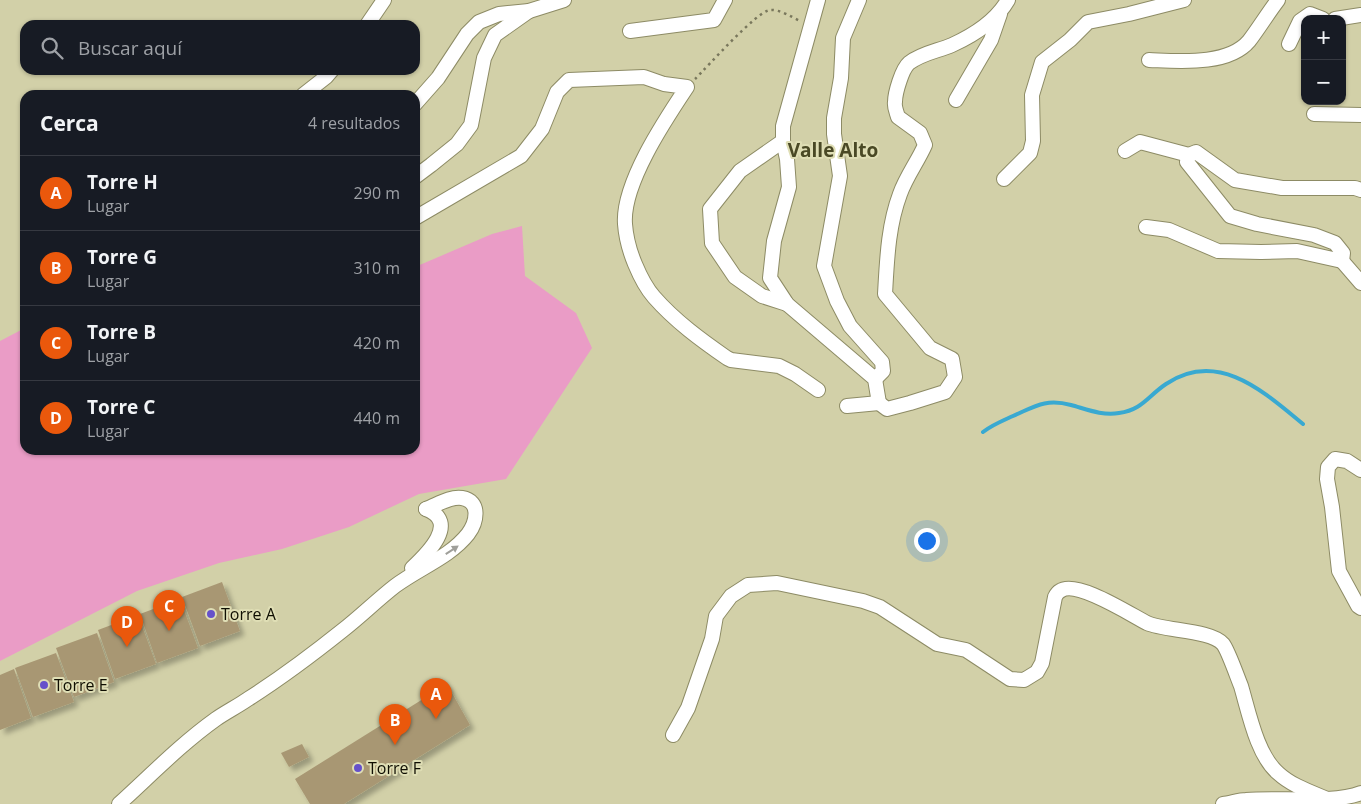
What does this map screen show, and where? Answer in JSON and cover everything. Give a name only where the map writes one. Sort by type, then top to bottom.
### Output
[{"type":"street","points":[[370,20],[384,0]]},
{"type":"street","points":[[420,98],[438,78],[467,34],[480,22],[498,14],[529,11],[564,0]]},
{"type":"street","points":[[630,30],[714,20],[726,0]]},
{"type":"street","points":[[818,0],[783,126],[789,188],[774,241],[770,278],[786,304],[875,379],[879,403]]},
{"type":"street","points":[[859,0],[843,38],[841,78],[834,118],[834,134],[840,176],[824,266],[837,301],[850,326],[882,362],[882,370],[875,379]]},
{"type":"street","points":[[1004,179],[1030,153],[1033,141],[1032,95],[1042,62],[1070,40],[1088,22],[1184,0]]},
{"type":"street","points":[[1149,60],[1191,62],[1233,55],[1248,43],[1278,0]]},
{"type":"street","points":[[956,100],[991,40],[1005,6]]},
{"type":"street","points":[[847,406],[879,403],[887,409],[945,392],[955,377],[952,359],[930,348],[885,294],[888,241],[900,193],[925,144],[920,133],[898,117],[894,103],[900,79],[908,64],[926,54],[952,45],[987,24],[1005,6]]},
{"type":"street","points":[[420,174],[457,144],[471,125],[484,58],[495,35],[529,11]]},
{"type":"street","points":[[1346,17],[1361,15]]},
{"type":"street","points":[[1289,44],[1301,20]]},
{"type":"street","points":[[309,90],[328,75]]},
{"type":"street","points":[[420,215],[521,156],[542,129],[557,92],[569,80],[644,76],[664,84],[687,87],[656,133],[628,195],[624,222],[630,252],[640,276],[653,296],[684,327],[727,358],[779,366],[795,374],[818,390]]},
{"type":"street","points":[[1314,114],[1361,115]]},
{"type":"street","points":[[783,141],[740,171],[710,208],[712,243],[735,277],[762,296],[786,304]]},
{"type":"street","points":[[1125,150],[1140,142],[1189,156]]},
{"type":"street","points":[[1342,261],[1343,253],[1335,243],[1314,235],[1257,224],[1230,216],[1187,162],[1189,156],[1196,152],[1234,180],[1282,188],[1355,188],[1361,190]]},
{"type":"street","points":[[1146,227],[1169,230],[1218,251],[1296,251],[1342,261],[1361,283]]},
{"type":"street","points":[[1361,470],[1347,461],[1335,459],[1328,467],[1327,479],[1339,571],[1358,606],[1361,608]]},
{"type":"street","points":[[119,804],[197,733],[217,718],[248,700],[300,662],[343,630],[396,586],[459,545],[477,518],[471,502],[467,499],[455,497],[426,509],[438,516],[440,522],[439,535],[432,548],[396,586]]},
{"type":"street","points":[[673,735],[688,708],[712,639],[716,616],[731,596],[748,585],[777,583],[863,601],[880,607],[937,644],[966,650],[1010,679],[1024,680],[1037,672],[1042,663],[1055,597],[1060,590],[1069,588],[1086,592],[1121,608],[1148,624],[1214,637],[1224,644],[1238,678],[1262,751],[1277,772],[1293,784],[1332,801]]},
{"type":"street","points":[[1224,804],[1247,800],[1296,802],[1359,798]]},
{"type":"path","points":[[687,87],[764,11],[772,9],[810,25]]},
{"type":"shaded area","points":[[522,226],[525,276],[576,313],[592,348],[506,479],[419,494],[349,527],[282,549],[219,563],[137,591],[0,661],[0,341],[20,331],[20,455],[420,455],[420,265],[492,234]]},
{"type":"building","name":"Torre A","points":[[222,582],[240,631],[200,646],[182,597]]},
{"type":"building","points":[[180,599],[198,648],[157,663],[140,614]]},
{"type":"building","points":[[138,615],[156,664],[115,679],[98,630]]},
{"type":"building","points":[[97,633],[114,682],[74,697],[56,648]]},
{"type":"building","name":"Torre E","points":[[56,653],[74,702],[33,717],[15,668]]},
{"type":"building","points":[[14,669],[31,718],[0,730],[0,675]]},
{"type":"building","points":[[447,684],[470,725],[344,804],[310,804],[295,779]]},
{"type":"building","points":[[302,744],[309,757],[289,767],[281,753]]},
{"type":"waterway","points":[[983,432],[1040,404],[1062,403],[1106,414],[1127,411],[1139,406],[1166,384],[1185,374],[1204,371],[1222,373],[1256,388],[1303,424]]},
{"type":"place","name":"Torre A","points":[[211,614]]},
{"type":"place","name":"Torre B","points":[[169,631]]},
{"type":"place","name":"Torre C","points":[[127,647]]},
{"type":"place","name":"Torre E","points":[[44,685]]},
{"type":"place","name":"Torre H","points":[[436,719]]},
{"type":"place","name":"Torre G","points":[[395,745]]},
{"type":"place","name":"Torre F","points":[[358,768]]},
{"type":"district","name":"Valle Alto","points":[[833,150]]}]
